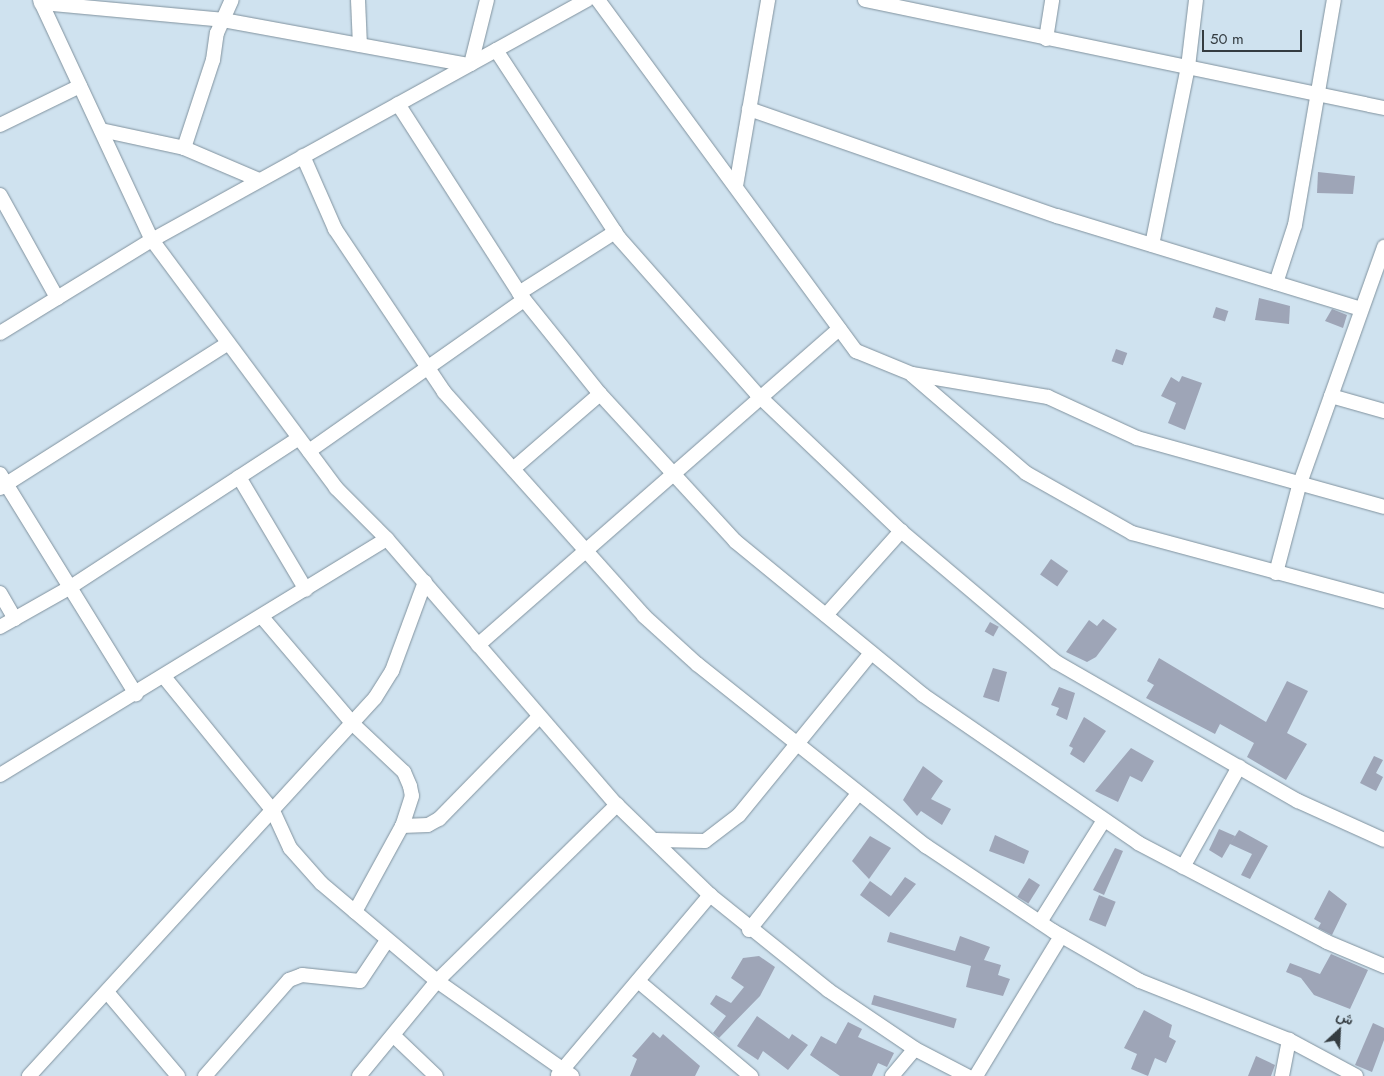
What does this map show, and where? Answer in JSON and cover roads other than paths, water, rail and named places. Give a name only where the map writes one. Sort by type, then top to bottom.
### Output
[{"type":"street","points":[[184,148],[223,20],[232,0]]},
{"type":"street","points":[[470,64],[487,0]]},
{"type":"street","points":[[0,333],[152,240],[586,0]]},
{"type":"street","points":[[598,0],[856,351],[912,374],[1048,397],[1137,438],[1299,486],[1384,507]]},
{"type":"street","points":[[736,186],[768,0]]},
{"type":"street","points":[[865,0],[906,5],[1046,39],[1384,108]]},
{"type":"street","points":[[1046,39],[1052,0]]},
{"type":"street","points":[[1152,245],[1188,67],[1196,0]]},
{"type":"street","points":[[1276,283],[1295,225],[1316,94],[1334,0]]},
{"type":"street","points":[[40,2],[223,20],[470,64]]},
{"type":"street","points":[[40,2],[152,240],[227,344],[336,488],[387,539],[538,718],[617,805],[656,840],[710,895],[749,930],[915,1049],[967,1076]]},
{"type":"street","points":[[360,2],[360,45]]},
{"type":"street","points":[[496,50],[615,232],[759,396],[902,531],[1056,662],[1298,801],[1384,840]]},
{"type":"street","points":[[0,125],[80,86]]},
{"type":"street","points":[[398,104],[522,296],[600,394],[735,540],[923,696],[1104,820],[1183,867],[1384,966]]},
{"type":"street","points":[[750,108],[848,146],[1152,245],[1361,309]]},
{"type":"street","points":[[100,130],[184,148],[259,180]]},
{"type":"street","points":[[303,156],[335,229],[427,368],[512,469],[644,616],[795,746],[858,794],[1061,936],[1140,982],[1289,1040],[1356,1076]]},
{"type":"street","points":[[0,195],[57,298]]},
{"type":"street","points":[[309,452],[427,368],[522,296],[615,232]]},
{"type":"street","points":[[1276,573],[1299,486],[1384,247]]},
{"type":"street","points":[[478,645],[759,396],[839,329]]},
{"type":"street","points":[[136,694],[2,482],[227,344]]},
{"type":"street","points":[[912,374],[1026,473],[1080,507],[1132,533],[1384,601]]},
{"type":"street","points":[[512,469],[600,394]]},
{"type":"street","points":[[1331,396],[1384,411]]},
{"type":"street","points":[[0,627],[69,588],[298,439]]},
{"type":"street","points":[[239,477],[306,590]]},
{"type":"street","points":[[826,616],[902,531]]},
{"type":"street","points":[[0,775],[165,678],[387,539]]},
{"type":"street","points":[[29,1076],[352,724],[392,671],[425,582]]},
{"type":"street","points":[[0,593],[15,619]]},
{"type":"street","points":[[262,617],[352,724],[404,772],[412,796],[402,826],[356,912]]},
{"type":"street","points":[[656,840],[706,841],[739,815],[871,653]]},
{"type":"street","points":[[165,678],[273,811],[290,848],[386,942],[564,1074],[710,895]]},
{"type":"street","points":[[402,826],[428,825],[439,819],[538,718]]},
{"type":"street","points":[[1183,867],[1239,767]]},
{"type":"street","points":[[749,930],[858,794]]},
{"type":"street","points":[[359,1076],[438,981],[617,805]]},
{"type":"street","points":[[1040,922],[1104,820]]},
{"type":"street","points":[[976,1076],[1061,936]]},
{"type":"street","points":[[205,1076],[289,980],[302,975],[360,981],[386,942]]},
{"type":"street","points":[[638,981],[751,1076]]},
{"type":"street","points":[[107,992],[178,1076]]},
{"type":"street","points":[[394,1036],[436,1076]]},
{"type":"street","points":[[1282,1076],[1289,1040]]},
{"type":"street","points":[[892,1076],[915,1049]]}]
